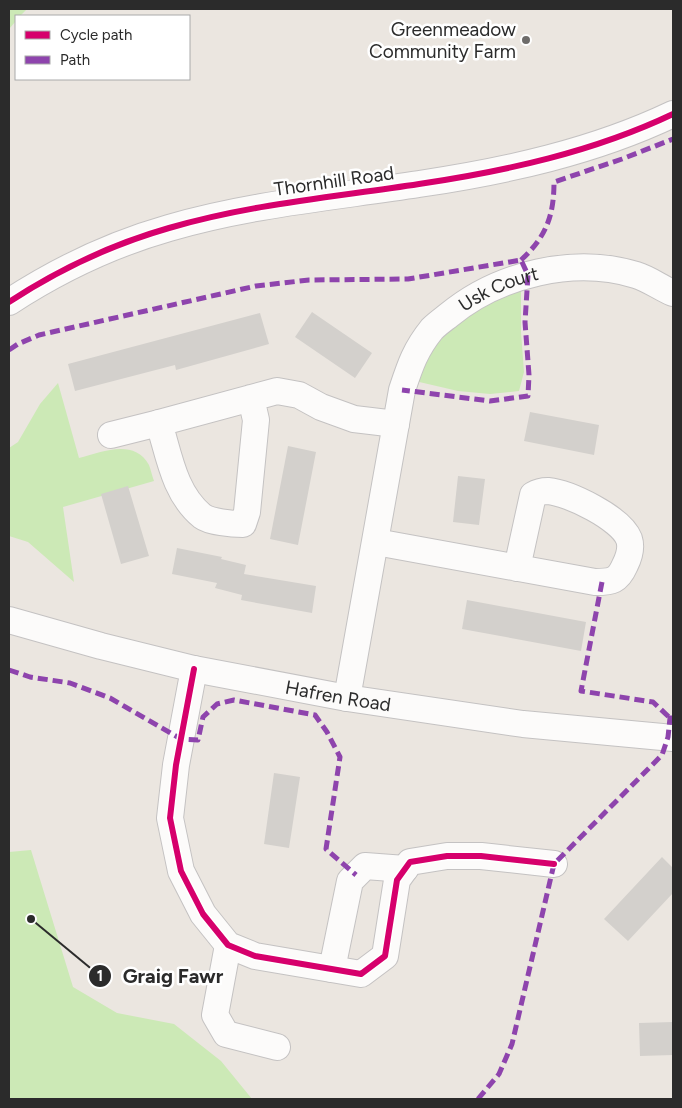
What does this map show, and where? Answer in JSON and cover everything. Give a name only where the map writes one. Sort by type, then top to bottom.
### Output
[{"type":"street","name":"Thornhill Road","points":[[9,302],[37,284],[89,258],[170,228],[289,201],[419,184],[548,160],[607,141],[653,124],[673,114]]},
{"type":"street","name":"Usk Court","points":[[346,698],[376,542],[402,390],[412,358],[433,328],[462,304],[496,285],[528,275],[566,268],[606,269],[636,275],[673,293]]},
{"type":"street","points":[[111,435],[277,391],[299,395],[321,407],[354,419],[396,424]]},
{"type":"street","points":[[160,423],[176,484],[192,504],[203,517],[230,524],[243,524],[247,512],[256,420],[251,398]]},
{"type":"street","points":[[376,542],[517,568],[595,582],[608,582],[618,578],[625,566],[631,550],[629,538],[619,525],[602,512],[567,496],[550,491],[541,491],[533,495],[529,507],[517,568]]},
{"type":"street","name":"Hafren Road","points":[[9,620],[100,646],[194,669],[346,698],[523,724],[673,738]]},
{"type":"street","points":[[194,669],[176,765],[170,818],[181,871],[203,914],[228,945],[255,956],[361,974],[385,956],[397,880],[410,862],[447,856],[481,856],[554,864]]},
{"type":"street","points":[[332,969],[350,881],[365,866],[404,869]]},
{"type":"street","points":[[228,945],[215,1015],[226,1034],[277,1047]]},
{"type":"green space","points":[[9,9],[27,9],[21,15],[15,15],[15,22],[9,29]]},
{"type":"green space","points":[[521,290],[521,332],[524,372],[519,391],[490,394],[458,391],[415,381],[425,360],[437,342],[460,317],[489,302]]},
{"type":"green space","points":[[58,383],[79,458],[107,450],[126,449],[143,457],[149,465],[154,481],[63,507],[74,582],[28,542],[9,536],[9,448],[18,442],[40,404]]},
{"type":"green space","points":[[31,850],[73,987],[117,1013],[174,1024],[221,1061],[252,1099],[9,1099],[9,852]]},
{"type":"building","points":[[312,312],[372,353],[355,378],[295,337]]},
{"type":"building","points":[[260,313],[269,344],[176,370],[175,365],[75,391],[68,364]]},
{"type":"building","points":[[530,412],[599,425],[594,455],[524,441]]},
{"type":"building","points":[[288,446],[316,452],[298,545],[270,539]]},
{"type":"building","points":[[458,476],[485,479],[479,525],[453,522]]},
{"type":"building","points":[[128,486],[149,556],[121,564],[101,494]]},
{"type":"building","points":[[177,548],[222,557],[221,559],[246,565],[244,574],[316,586],[312,613],[241,600],[242,595],[215,588],[217,583],[172,574]]},
{"type":"building","points":[[467,600],[586,622],[581,651],[462,629]]},
{"type":"building","points":[[274,773],[300,777],[289,848],[264,844]]},
{"type":"building","points":[[662,857],[673,868],[673,893],[628,941],[604,919]]},
{"type":"building","points":[[673,1022],[673,1055],[640,1056],[639,1023]]},
{"type":"marked path","points":[[521,260],[537,243],[547,225],[554,194],[554,182],[673,139]]},
{"type":"marked path","points":[[9,350],[39,335],[256,286],[309,280],[408,279],[521,260],[528,275],[525,322],[529,375],[528,396],[490,401],[402,390]]},
{"type":"marked path","points":[[602,582],[581,691],[653,702],[670,718]]},
{"type":"marked path","points":[[9,670],[30,677],[70,683],[110,698],[181,739],[198,740],[203,717],[217,704],[234,700],[315,715],[327,732],[340,757],[326,849],[356,875]]},
{"type":"marked path","points":[[478,1099],[499,1074],[512,1044],[554,864],[662,755],[668,737],[670,718],[673,718]]},
{"type":"cycle path","points":[[9,302],[47,279],[86,259],[148,234],[169,228],[262,207],[452,179],[517,166],[612,139],[673,114]]},
{"type":"cycle path","points":[[194,669],[176,765],[170,818],[181,871],[203,914],[228,945],[255,956],[361,974],[385,956],[397,880],[410,862],[447,856],[481,856],[554,864]]},
{"type":"place","name":"Greenmeadow Community Farm","points":[[526,40]]},
{"type":"place","name":"Graig Fawr","points":[[31,919]]}]
